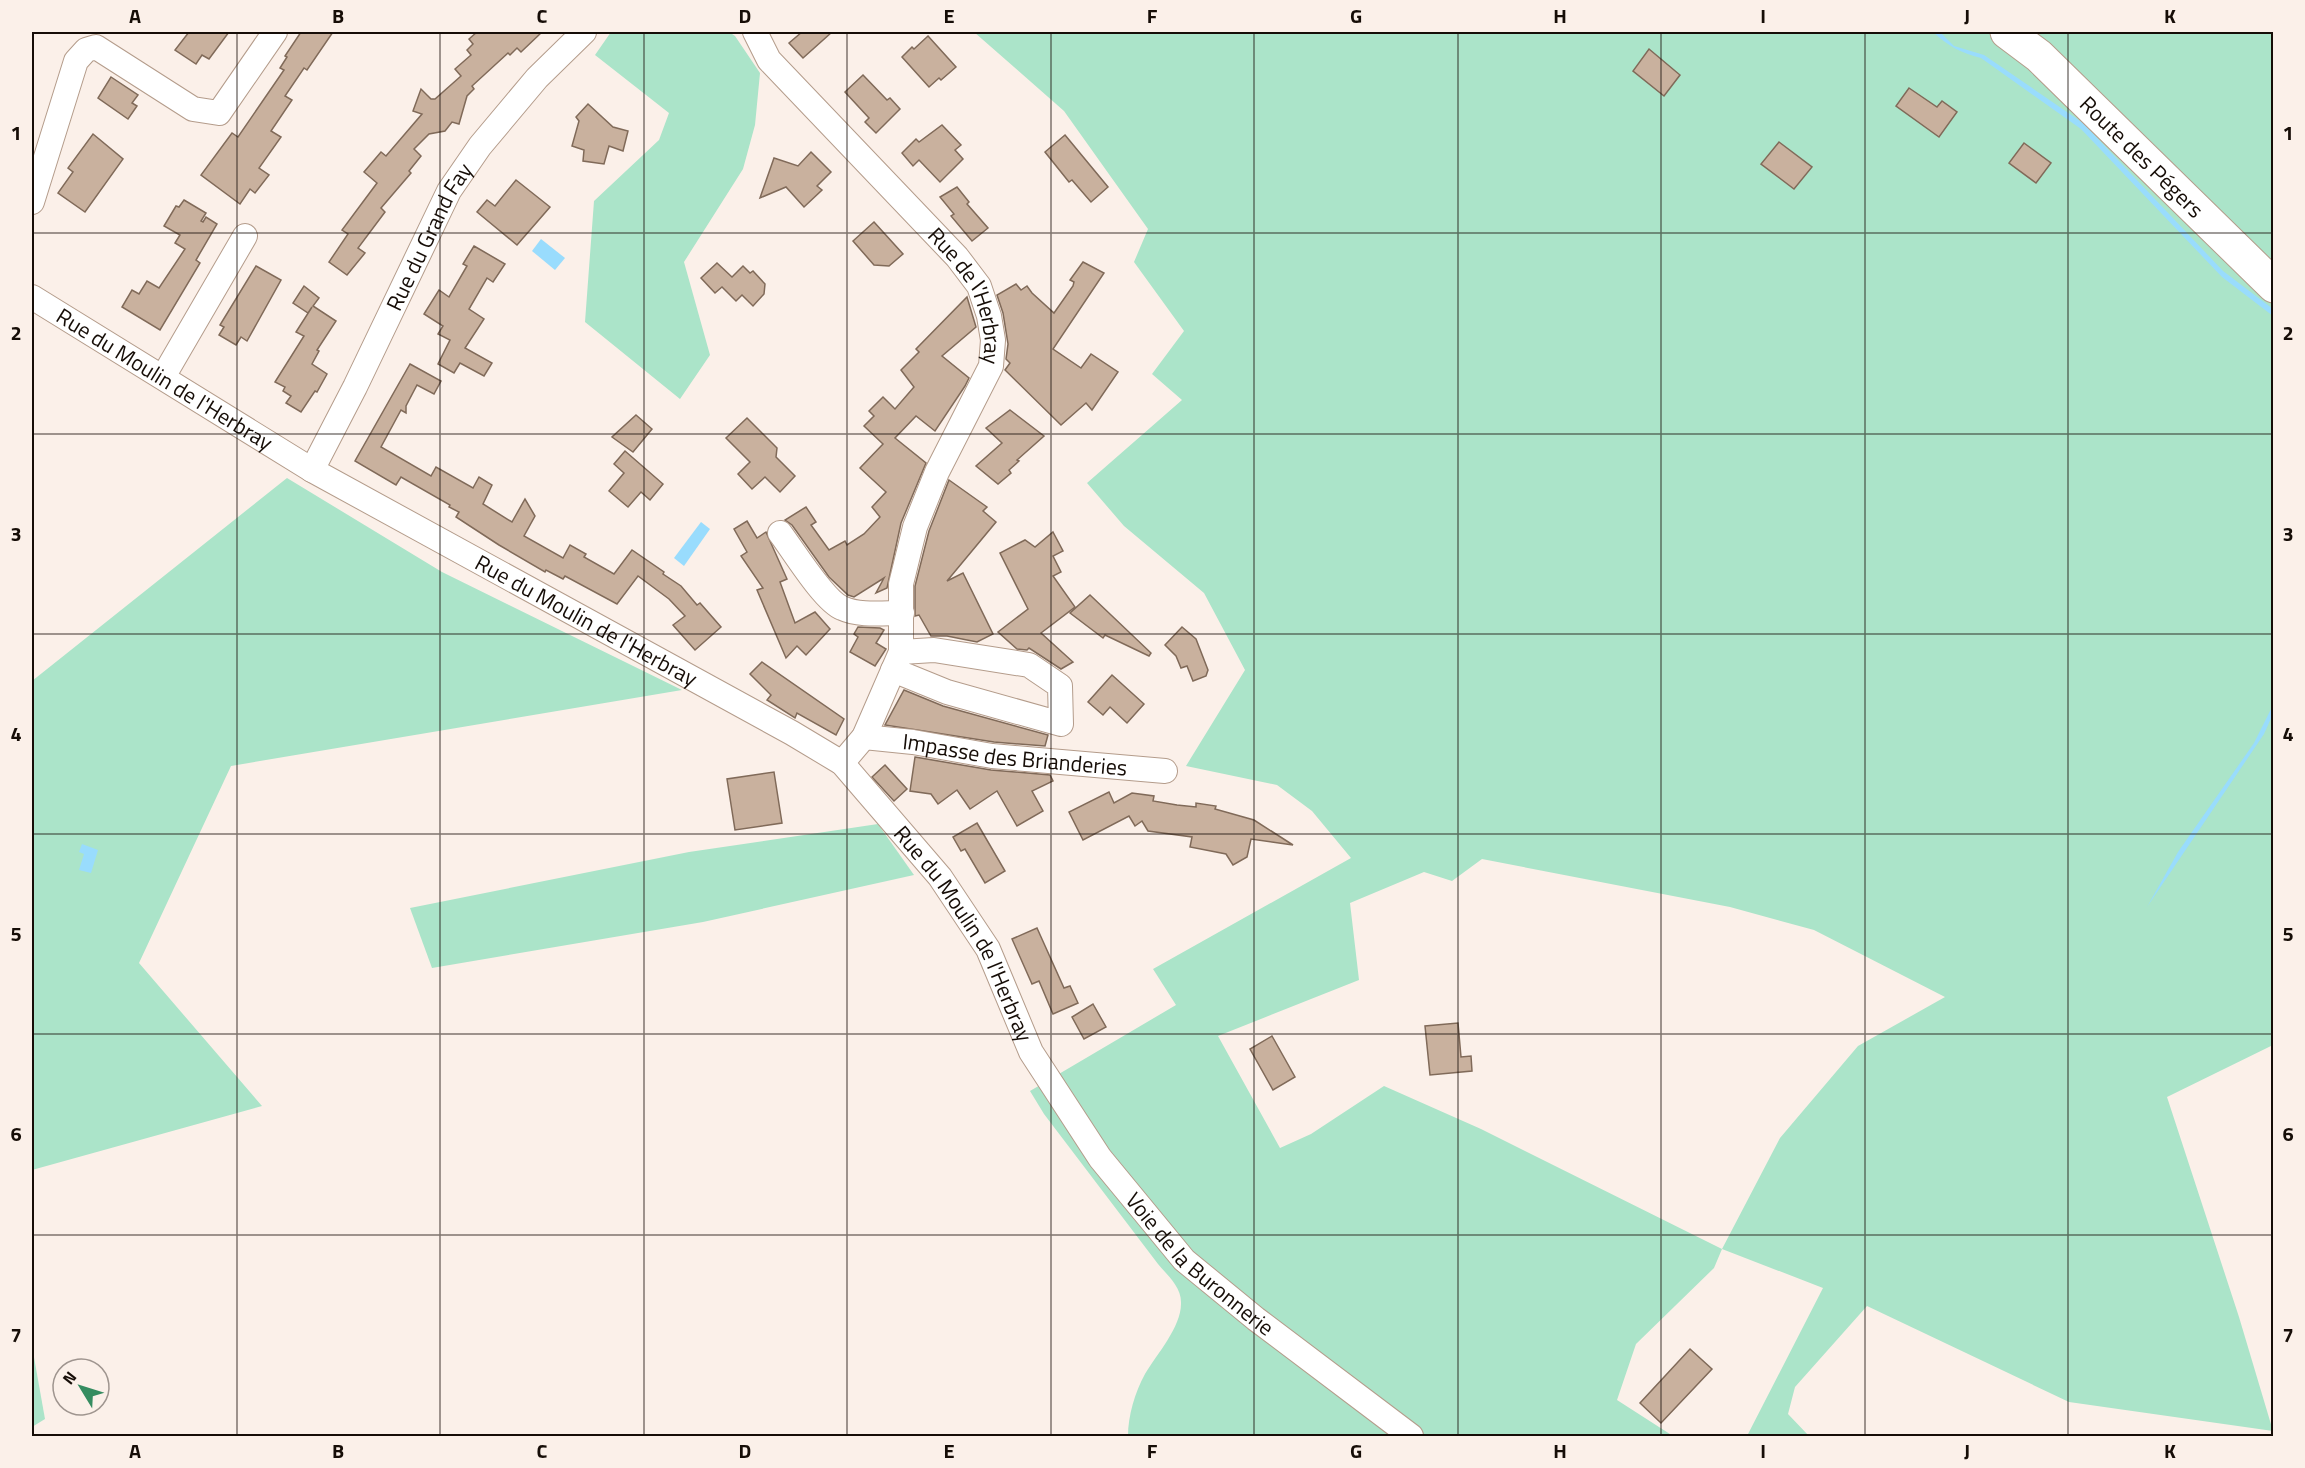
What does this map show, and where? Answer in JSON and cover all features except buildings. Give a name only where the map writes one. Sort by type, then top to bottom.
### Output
[{"type":"street","points":[[32,202],[76,61],[86,50],[96,47],[193,109],[219,113],[274,32]]},
{"type":"street","name":"Rue du Grand Fay","points":[[312,470],[355,387],[449,191],[480,146],[537,78],[584,32]]},
{"type":"street","name":"Rue de l'Herbray","points":[[755,32],[769,60],[957,257],[979,286],[989,316],[993,340],[991,366],[937,472],[915,527],[902,584],[902,613],[897,661],[864,737],[842,763]]},
{"type":"street","name":"Route des Pégers","points":[[2007,32],[2039,56],[2274,286]]},
{"type":"street","points":[[163,377],[245,236]]},
{"type":"street","name":"Rue du Moulin de l'Herbray","points":[[32,297],[312,470],[792,733],[842,763],[940,877],[963,909],[987,950],[1031,1052]]},
{"type":"street","points":[[780,533],[830,601],[842,609],[902,613]]},
{"type":"street","points":[[934,650],[1029,664],[1060,686],[1061,724],[947,692],[897,661],[934,650]]},
{"type":"street","name":"Impasse des Brianderies","points":[[864,737],[913,742],[992,756],[1165,771]]},
{"type":"street","name":"Voie de la Buronnerie","points":[[1031,1052],[1100,1158],[1184,1260],[1256,1319],[1411,1437]]},
{"type":"green space","points":[[611,32],[729,32],[735,36],[760,73],[755,125],[743,169],[684,262],[710,355],[680,399],[585,322],[594,201],[659,140],[669,113],[595,55]]},
{"type":"green space","points":[[974,32],[2273,32],[2273,1045],[2167,1097],[2239,1317],[2273,1431],[2069,1402],[1867,1306],[1795,1387],[1788,1414],[1809,1436],[1747,1436],[1823,1288],[1722,1249],[1714,1268],[1636,1344],[1617,1400],[1673,1436],[1128,1436],[1131,1412],[1138,1388],[1177,1322],[1181,1298],[1173,1282],[1044,1114],[1030,1091],[1176,1005],[1153,969],[1351,858],[1312,811],[1277,785],[1186,766],[1245,670],[1204,593],[1124,526],[1087,483],[1182,400],[1152,374],[1184,331],[1134,262],[1148,229],[1064,111]],"holes":[[[1482,859],[1730,907],[1814,930],[1945,997],[1858,1046],[1780,1138],[1722,1249],[1481,1129],[1384,1086],[1311,1134],[1280,1148],[1218,1036],[1359,980],[1350,903],[1424,872],[1452,881]]]},
{"type":"green space","points":[[287,478],[442,572],[682,690],[231,766],[139,963],[262,1106],[32,1170],[32,681]]},
{"type":"green space","points":[[878,824],[914,875],[703,922],[432,968],[410,908],[689,852]]},
{"type":"green space","points":[[32,1346],[45,1419],[32,1427]]},
{"type":"water","points":[[1933,32],[1940,32],[1954,46],[1984,55],[2083,123],[2223,271],[2273,309],[2273,316],[2222,277],[2081,129],[1981,58],[1955,48]]},
{"type":"water","points":[[541,239],[565,258],[555,270],[532,251]]},
{"type":"water","points":[[701,522],[710,529],[684,566],[674,558]]},
{"type":"water","points":[[2273,705],[2273,714],[2264,734],[2147,907],[2178,852],[2254,743]]},
{"type":"water","points":[[82,844],[98,850],[91,873],[79,870],[84,854],[79,852]]}]
